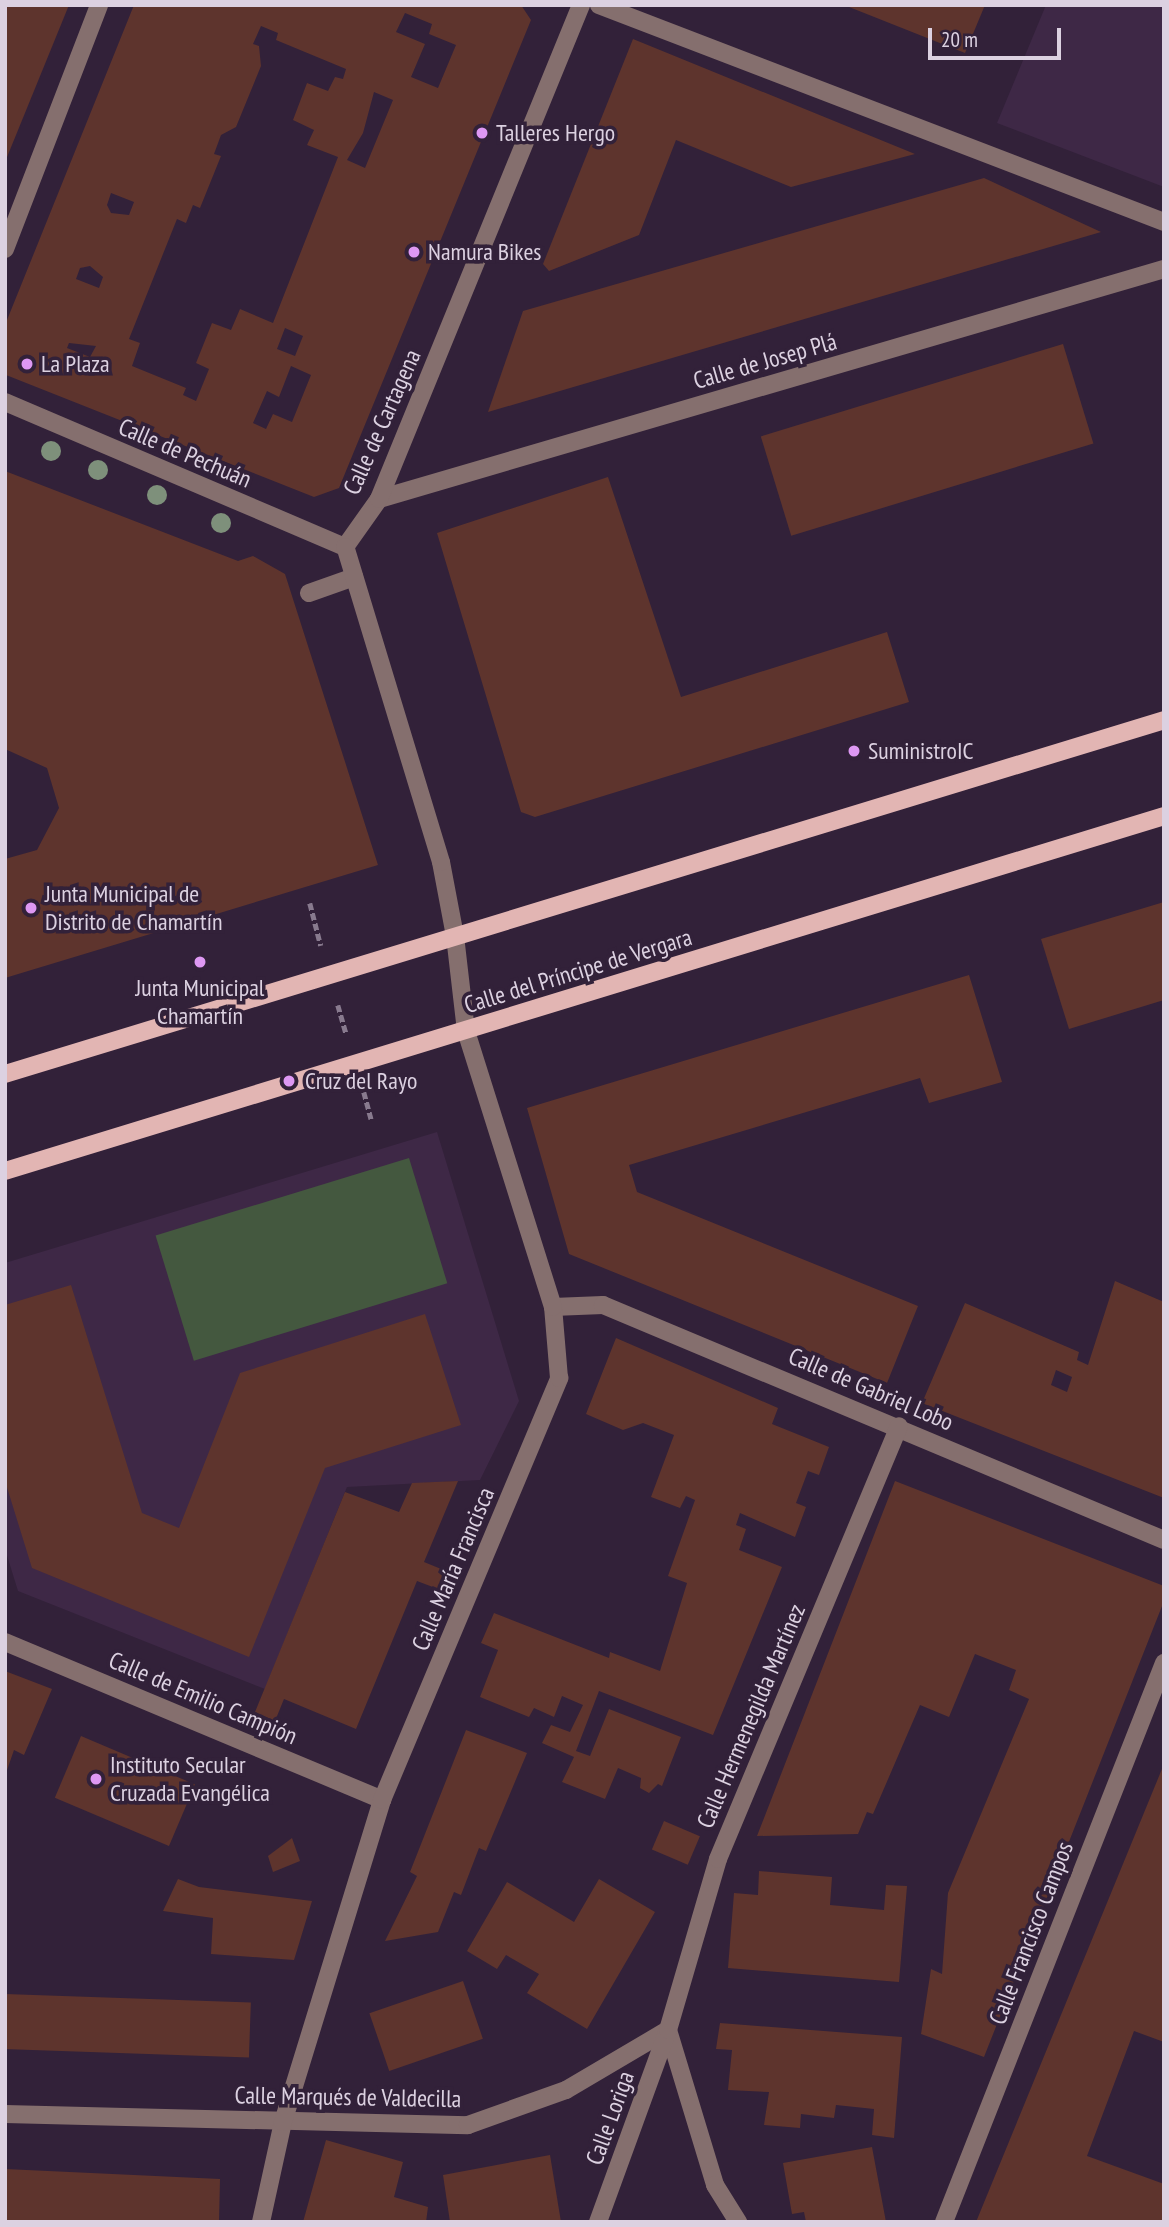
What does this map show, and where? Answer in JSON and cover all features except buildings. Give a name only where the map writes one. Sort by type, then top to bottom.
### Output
[{"type":"main road","points":[[5,1074],[1164,720]]},
{"type":"main road","name":"Calle del Príncipe de Vergara","points":[[5,1171],[1164,816]]},
{"type":"street","points":[[5,249],[99,5]]},
{"type":"street","name":"Calle de Cartagena","points":[[345,547],[379,499],[581,5]]},
{"type":"street","points":[[599,5],[1164,222]]},
{"type":"street","name":"Calle de Josep Plá","points":[[379,499],[1164,269]]},
{"type":"street","name":"Calle de Pechuán","points":[[5,402],[345,547]]},
{"type":"street","points":[[345,547],[441,862],[456,936],[466,1031]]},
{"type":"street","points":[[309,593],[354,577]]},
{"type":"street","name":"Calle María Francisca","points":[[261,2222],[283,2122],[382,1800],[559,1378],[553,1307],[466,1031]]},
{"type":"street","name":"Calle de Gabriel Lobo","points":[[553,1307],[603,1305],[899,1426],[1164,1540]]},
{"type":"street","name":"Calle Hermenegilda Martínez","points":[[668,2030],[718,1859],[899,1426]]},
{"type":"street","name":"Calle de Emilio Campión","points":[[5,1642],[382,1800]]},
{"type":"street","name":"Calle Francisco Campos","points":[[944,2222],[1164,1662]]},
{"type":"street","points":[[668,2030],[715,2185],[738,2222]]},
{"type":"street","name":"Calle Marqués de Valdecilla","points":[[5,2114],[468,2125],[566,2090],[668,2030]]},
{"type":"street","name":"Calle Loriga","points":[[598,2222],[668,2030]]},
{"type":"path","points":[[310,903],[372,1119]]},
{"type":"shaded area","points":[[1046,5],[1164,5],[1164,187],[997,123]]},
{"type":"shaded area","points":[[437,1132],[519,1401],[480,1480],[347,1487],[265,1689],[18,1591],[5,1549],[5,1263]]},
{"type":"green space","points":[[409,1158],[447,1283],[194,1361],[156,1235]]},
{"type":"place","name":"Talleres Hergo","points":[[482,133]]},
{"type":"place","name":"Namura Bikes","points":[[414,252]]},
{"type":"place","name":"La Plaza","points":[[27,364]]},
{"type":"place","name":"SuministroIC","points":[[854,751]]},
{"type":"place","name":"Junta Municipal de Distrito de Chamartín","points":[[31,908]]},
{"type":"place","name":"Junta Municipal Chamartín","points":[[200,962]]},
{"type":"place","name":"Cruz del Rayo","points":[[289,1081]]},
{"type":"place","name":"Instituto Secular Cruzada Evangélica","points":[[96,1779]]}]
